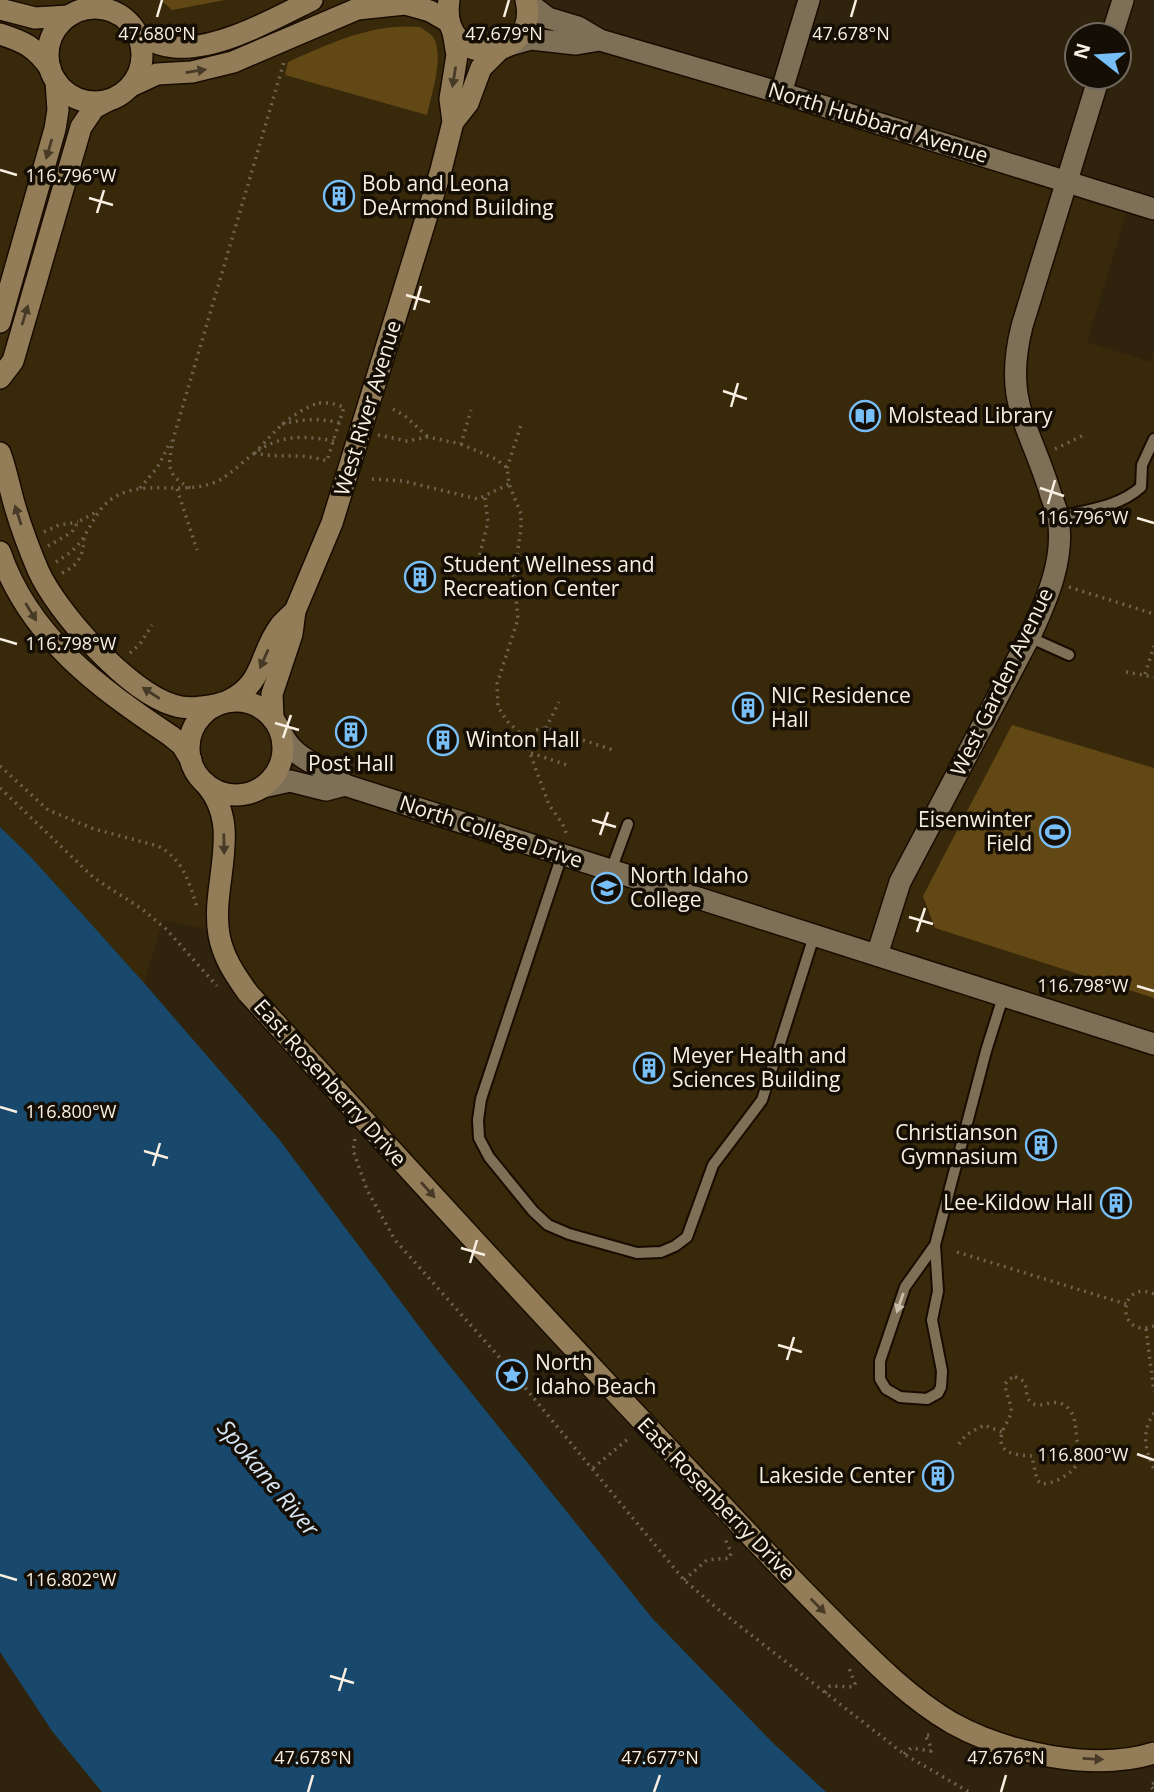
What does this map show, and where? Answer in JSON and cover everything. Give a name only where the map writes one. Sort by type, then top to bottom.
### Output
[{"type":"street","points":[[138,35],[168,47],[195,47],[235,35],[312,0]]},
{"type":"street","name":"West River Avenue","points":[[276,724],[272,694],[292,634],[295,611],[332,523],[441,170],[453,122],[450,99],[457,55],[449,0]]},
{"type":"street","points":[[781,93],[809,0]]},
{"type":"street","points":[[1116,21],[1122,0]]},
{"type":"street","name":"West River Avenue","points":[[453,122],[468,103],[481,68],[505,48],[525,26],[528,15],[527,1]]},
{"type":"street","name":"North Hubbard Avenue","points":[[527,1],[548,18],[578,27],[600,40],[1154,208]]},
{"type":"street","points":[[131,86],[157,74],[192,72],[233,62],[329,19],[370,7],[394,4],[429,11],[451,27],[459,40],[478,51],[505,48]]},
{"type":"street","points":[[0,9],[35,18],[69,16]]},
{"type":"street","points":[[0,322],[57,120],[53,75],[48,54],[51,39],[58,26],[69,16],[81,10],[108,10],[131,24],[142,48],[142,62],[131,86],[121,95],[94,108],[81,127],[13,361],[0,377]]},
{"type":"street","points":[[0,34],[29,45],[38,52],[66,92],[79,100],[93,103],[107,101]]},
{"type":"street","name":"North Hubbard Avenue","points":[[505,48],[531,39],[576,44],[600,40]]},
{"type":"street","name":"West Garden Avenue","points":[[877,955],[900,882],[1029,638],[1052,582],[1059,538],[1058,517],[1023,424],[1016,396],[1014,368],[1022,326],[1094,91]]},
{"type":"street","points":[[0,453],[16,510],[39,573],[76,628],[129,677],[155,697],[171,705],[188,708],[241,701],[253,704],[276,724],[283,742],[279,767],[263,786],[240,795],[214,790],[204,782],[182,745],[92,680],[49,638],[17,589],[0,552]]},
{"type":"street","name":"West River Avenue","points":[[222,703],[241,695],[252,685],[279,627],[295,611]]},
{"type":"street","points":[[191,760],[191,734],[196,722],[222,703]]},
{"type":"street","name":"North College Drive","points":[[276,724],[297,755],[312,765],[331,772],[345,785],[565,845],[611,870],[1154,1044]]},
{"type":"street","name":"North College Drive","points":[[263,786],[290,781],[326,790],[345,785]]},
{"type":"street","name":"East Rosenberry Drive","points":[[204,782],[214,793],[221,810],[225,845],[218,932],[223,953],[248,993],[501,1270],[804,1591],[885,1672],[920,1702],[980,1738],[1025,1751],[1073,1758],[1109,1760],[1139,1758],[1154,1753]]},
{"type":"lane","points":[[1058,517],[1130,496],[1141,486],[1142,465],[1154,439]]},
{"type":"lane","points":[[1029,638],[1056,652],[1069,655]]},
{"type":"lane","points":[[611,870],[628,824]]},
{"type":"lane","points":[[565,845],[481,1100],[478,1120],[479,1138],[489,1157],[533,1211],[548,1225],[569,1234],[637,1253],[661,1252],[687,1237],[713,1165],[762,1100],[814,936]]},
{"type":"lane","points":[[935,1245],[905,1287],[880,1361],[880,1379],[886,1389],[901,1396],[927,1399],[938,1393],[941,1387],[942,1371],[932,1320],[938,1291],[935,1245],[986,1051],[1003,997]]},
{"type":"path","points":[[190,488],[171,473],[169,465],[174,436],[285,58]]},
{"type":"path","points":[[319,403],[344,407],[327,461],[310,455],[284,454],[270,457],[255,453],[280,425],[304,408],[319,403]]},
{"type":"path","points":[[393,409],[428,437]]},
{"type":"path","points":[[461,444],[471,410]]},
{"type":"path","points":[[280,425],[303,419],[324,419],[389,438],[407,440],[428,437],[461,444],[486,454],[508,468]]},
{"type":"path","points":[[521,425],[508,468],[509,484],[520,513],[521,529],[514,576],[518,619],[497,684],[498,706],[502,715],[524,737],[549,805],[562,823],[565,845]]},
{"type":"path","points":[[140,488],[157,468],[174,436]]},
{"type":"path","points":[[1037,457],[1082,436]]},
{"type":"path","points":[[44,532],[59,525],[78,522],[120,494],[140,488],[177,489],[213,483],[230,474],[268,444],[284,438],[308,437],[334,441]]},
{"type":"path","points":[[372,479],[403,481],[478,499],[485,498],[509,484]]},
{"type":"path","points":[[177,489],[197,550]]},
{"type":"path","points":[[485,498],[488,522],[477,565],[514,576]]},
{"type":"path","points":[[56,562],[75,548],[99,510]]},
{"type":"path","points":[[78,522],[72,532],[48,545],[62,573],[73,567],[84,551],[84,536]]},
{"type":"path","points":[[1052,582],[1154,614]]},
{"type":"path","points":[[125,657],[141,644],[152,625]]},
{"type":"path","points":[[1145,674],[1154,646]]},
{"type":"path","points":[[1126,672],[1154,677]]},
{"type":"path","points":[[546,728],[559,702]]},
{"type":"path","points":[[524,737],[546,728],[616,751]]},
{"type":"path","points":[[531,753],[570,766]]},
{"type":"path","points":[[0,788],[94,878],[142,909],[166,929],[220,989]]},
{"type":"path","points":[[355,1138],[353,1150],[367,1190],[395,1240],[508,1367],[684,1580],[904,1754],[969,1792]]},
{"type":"path","points":[[957,1252],[1126,1304]]},
{"type":"path","points":[[1154,1294],[1142,1291],[1136,1293],[1126,1304],[1125,1312],[1132,1325],[1146,1329],[1154,1326]]},
{"type":"path","points":[[1146,1329],[1154,1392]]},
{"type":"path","points":[[638,1385],[651,1372]]},
{"type":"path","points":[[1009,1379],[1021,1379],[1031,1402],[1060,1402],[1069,1409],[1077,1426],[1080,1454],[1078,1461],[1065,1476],[1051,1484],[1042,1485],[1037,1480],[1032,1456],[1012,1455],[1004,1450],[1002,1432],[1011,1412],[1005,1384],[1009,1379]]},
{"type":"path","points":[[1154,1413],[1146,1429],[1146,1452],[1154,1469]]},
{"type":"path","points":[[959,1444],[966,1435],[984,1425],[1002,1432]]},
{"type":"path","points":[[593,1468],[629,1438]]},
{"type":"path","points":[[684,1580],[707,1560],[730,1558],[726,1534]]},
{"type":"path","points":[[825,1694],[830,1686],[853,1687],[855,1684],[847,1661]]},
{"type":"path","points":[[904,1754],[911,1748],[930,1751],[931,1747],[925,1735],[935,1737]]},
{"type":"path","points":[[1154,1783],[1150,1786],[1154,1790]]},
{"type":"shaded area","name":"North Idaho College","points":[[0,0],[526,0],[535,10],[1130,201],[1087,342],[1150,362],[1154,351],[1154,1753],[1052,1756],[920,1702],[248,993],[218,932],[163,920],[144,983],[31,857],[0,827]]},
{"type":"shaded area","points":[[161,0],[225,0],[172,10]]},
{"type":"shaded area","points":[[420,27],[433,37],[438,54],[427,115],[285,75],[288,62],[352,36],[385,28]]},
{"type":"shaded area","name":"Eisenwinter Field","points":[[1012,725],[1154,768],[1154,998],[935,928],[923,896]]},
{"type":"water","name":"Spokane River","points":[[0,827],[31,857],[144,983],[278,1138],[433,1345],[652,1618],[773,1743],[826,1792],[102,1792],[52,1731],[0,1652]]},
{"type":"place","name":"Bob and Leona DeArmond Building","points":[[339,196]]},
{"type":"place","name":"Molstead Library","points":[[865,416]]},
{"type":"place","name":"Student Wellness and Recreation Center","points":[[420,577]]},
{"type":"place","name":"NIC Residence Hall","points":[[748,708]]},
{"type":"place","name":"Post Hall","points":[[351,732]]},
{"type":"place","name":"Winton Hall","points":[[443,740]]},
{"type":"place","name":"Eisenwinter Field","points":[[1055,832]]},
{"type":"place","name":"North Idaho College","points":[[607,888]]},
{"type":"place","name":"Meyer Health and Sciences Building","points":[[649,1068]]},
{"type":"place","name":"Christianson Gymnasium","points":[[1041,1145]]},
{"type":"place","name":"Lee-Kildow Hall","points":[[1116,1203]]},
{"type":"place","name":"North Idaho Beach","points":[[512,1375]]},
{"type":"place","name":"Lakeside Center","points":[[938,1476]]}]
